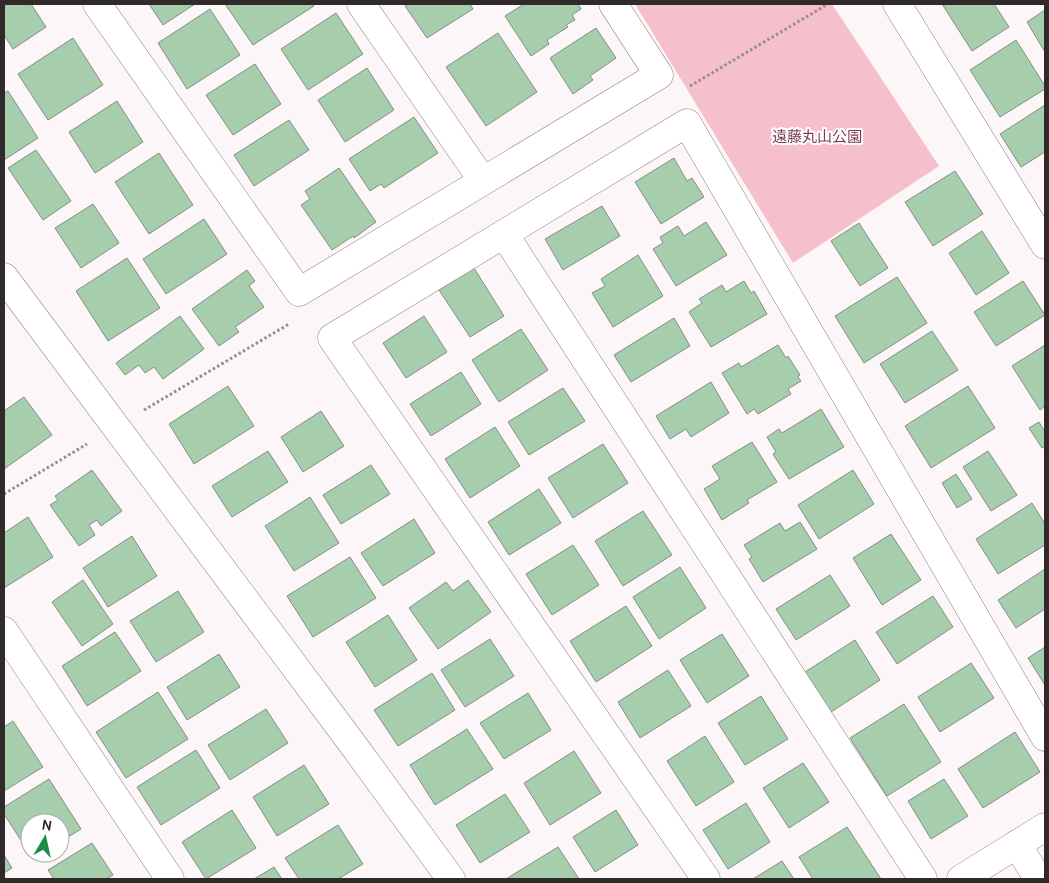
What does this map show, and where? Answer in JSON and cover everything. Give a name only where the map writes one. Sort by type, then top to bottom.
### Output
[{"type":"street","points":[[97,4],[299,292],[659,75],[613,4]]},
{"type":"street","points":[[361,4],[483,181]]},
{"type":"street","points":[[897,4],[1045,245]]},
{"type":"street","points":[[706,879],[332,338],[687,123],[1045,737]]},
{"type":"street","points":[[504,234],[923,879]]},
{"type":"street","points":[[4,277],[452,879]]},
{"type":"street","points":[[4,631],[170,879]]},
{"type":"street","points":[[961,879],[1045,828]]},
{"type":"street","points":[[1017,844],[1038,879]]},
{"type":"green space","name":"遠藤丸山公園","points":[[635,4],[832,4],[939,166],[793,263]]},
{"type":"building","points":[[4,4],[31,4],[46,27],[13,49],[4,35]]},
{"type":"building","points":[[149,4],[195,4],[163,25]]},
{"type":"building","points":[[225,4],[313,4],[314,6],[253,45]]},
{"type":"building","points":[[408,4],[470,4],[473,9],[427,38],[405,6]]},
{"type":"building","points":[[524,4],[578,4],[581,9],[572,15],[575,20],[566,25],[568,27],[547,40],[549,44],[531,56],[505,16]]},
{"type":"building","points":[[942,4],[994,4],[1009,27],[972,51]]},
{"type":"building","points":[[210,9],[240,55],[187,89],[158,43]]},
{"type":"building","points":[[1045,10],[1045,52],[1027,22]]},
{"type":"building","points":[[336,13],[363,54],[308,90],[281,49]]},
{"type":"building","points":[[596,28],[616,58],[590,76],[593,80],[573,94],[550,58]]},
{"type":"building","points":[[498,33],[537,92],[486,126],[446,67]]},
{"type":"building","points":[[73,38],[103,85],[48,120],[18,74]]},
{"type":"building","points":[[1016,40],[1045,86],[1045,89],[1000,117],[970,70]]},
{"type":"building","points":[[255,64],[281,104],[233,135],[206,95]]},
{"type":"building","points":[[367,68],[394,110],[345,142],[318,100]]},
{"type":"building","points":[[8,91],[38,138],[4,160],[4,93]]},
{"type":"building","points":[[117,101],[143,142],[95,173],[69,132]]},
{"type":"building","points":[[1045,105],[1045,152],[1021,167],[1000,134]]},
{"type":"building","points":[[414,117],[438,153],[384,188],[381,184],[370,191],[349,159]]},
{"type":"building","points":[[289,120],[309,150],[254,186],[234,155]]},
{"type":"building","points":[[36,150],[71,201],[43,220],[8,168]]},
{"type":"building","points":[[159,153],[193,205],[149,234],[115,182]]},
{"type":"building","points":[[674,158],[687,181],[692,178],[704,197],[661,224],[635,182]]},
{"type":"building","points":[[339,168],[376,222],[354,238],[353,236],[332,250],[301,205],[310,199],[305,191]]},
{"type":"building","points":[[955,171],[983,214],[933,246],[905,202]]},
{"type":"building","points":[[93,204],[119,243],[81,268],[55,228]]},
{"type":"building","points":[[602,206],[620,236],[563,270],[545,239]]},
{"type":"building","points":[[204,219],[227,254],[166,294],[143,259]]},
{"type":"building","points":[[706,222],[727,255],[676,286],[653,249],[663,243],[660,237],[678,226],[684,236]]},
{"type":"building","points":[[859,223],[888,268],[860,286],[831,241]]},
{"type":"building","points":[[982,231],[1009,273],[976,295],[949,253]]},
{"type":"building","points":[[638,255],[663,296],[613,327],[592,293],[605,286],[601,279]]},
{"type":"building","points":[[127,258],[160,308],[108,341],[76,291]]},
{"type":"building","points":[[474,268],[504,316],[470,337],[439,290]]},
{"type":"building","points":[[247,270],[255,281],[249,286],[264,307],[235,327],[239,332],[219,346],[192,309]]},
{"type":"building","points":[[897,277],[927,323],[864,363],[835,316]]},
{"type":"building","points":[[744,281],[751,293],[754,291],[767,314],[711,347],[689,312],[702,303],[699,299],[722,285],[726,292]]},
{"type":"building","points":[[1023,281],[1045,315],[996,346],[974,312]]},
{"type":"building","points":[[180,316],[204,349],[163,379],[154,367],[145,373],[139,365],[125,375],[116,363]]},
{"type":"building","points":[[424,316],[447,352],[406,378],[383,343]]},
{"type":"building","points":[[674,318],[690,346],[631,382],[614,355]]},
{"type":"building","points":[[521,329],[548,370],[499,402],[472,360]]},
{"type":"building","points":[[932,331],[958,370],[905,403],[880,364]]},
{"type":"building","points":[[778,345],[786,358],[788,356],[800,375],[798,377],[801,381],[788,389],[791,394],[758,414],[754,409],[747,414],[722,373],[739,363],[741,367]]},
{"type":"building","points":[[1045,345],[1045,406],[1040,410],[1012,366]]},
{"type":"building","points":[[461,372],[481,404],[431,436],[410,404]]},
{"type":"building","points":[[711,382],[729,413],[691,437],[686,429],[670,439],[656,416]]},
{"type":"building","points":[[228,386],[254,426],[194,464],[169,424]]},
{"type":"building","points":[[968,386],[995,428],[931,468],[905,426]]},
{"type":"building","points":[[563,388],[585,421],[529,455],[508,422]]},
{"type":"building","points":[[24,397],[52,435],[4,469],[4,411]]},
{"type":"building","points":[[821,409],[844,447],[789,479],[773,454],[776,452],[767,437],[779,429],[782,433]]},
{"type":"building","points":[[321,411],[344,446],[303,472],[281,437]]},
{"type":"building","points":[[1039,422],[1045,432],[1045,446],[1042,448],[1029,428]]},
{"type":"building","points":[[495,427],[520,466],[470,498],[445,459]]},
{"type":"building","points":[[752,442],[777,482],[747,500],[749,503],[722,520],[704,489],[720,479],[712,466]]},
{"type":"building","points":[[603,444],[628,483],[573,518],[548,478]]},
{"type":"building","points":[[268,451],[288,482],[232,517],[212,486]]},
{"type":"building","points":[[988,451],[1017,495],[991,511],[963,467]]},
{"type":"building","points":[[371,465],[390,494],[341,524],[323,495]]},
{"type":"building","points":[[92,470],[122,511],[101,526],[97,520],[89,525],[95,535],[79,546],[50,505],[58,500],[55,496]]},
{"type":"building","points":[[853,470],[874,504],[819,539],[798,505]]},
{"type":"building","points":[[956,474],[972,499],[957,508],[942,483]]},
{"type":"building","points":[[539,489],[561,523],[509,555],[488,522]]},
{"type":"building","points":[[310,497],[339,543],[294,571],[265,526]]},
{"type":"building","points":[[1032,503],[1045,524],[1045,545],[998,574],[976,539]]},
{"type":"building","points":[[643,511],[672,555],[623,586],[595,541]]},
{"type":"building","points":[[28,517],[53,557],[4,588],[4,533]]},
{"type":"building","points":[[414,519],[435,553],[383,586],[361,553]]},
{"type":"building","points":[[800,522],[817,549],[763,582],[749,559],[752,557],[744,545],[780,523],[785,531]]},
{"type":"building","points":[[891,534],[921,580],[882,605],[853,558]]},
{"type":"building","points":[[132,536],[157,576],[108,607],[83,568]]},
{"type":"building","points":[[573,545],[599,585],[552,615],[526,574]]},
{"type":"building","points":[[350,557],[376,598],[313,637],[287,596]]},
{"type":"building","points":[[680,567],[706,608],[659,639],[633,597]]},
{"type":"building","points":[[1045,569],[1045,609],[1016,628],[998,600]]},
{"type":"building","points":[[830,575],[850,606],[796,640],[776,609]]},
{"type":"building","points":[[83,580],[113,624],[82,646],[52,602]]},
{"type":"building","points":[[468,580],[491,612],[438,649],[409,608],[446,582],[453,591]]},
{"type":"building","points":[[178,591],[204,632],[156,662],[130,621]]},
{"type":"building","points":[[933,596],[953,627],[897,664],[876,632]]},
{"type":"building","points":[[626,606],[652,646],[596,682],[570,641]]},
{"type":"building","points":[[388,615],[417,660],[375,687],[346,642]]},
{"type":"building","points":[[115,632],[141,671],[87,706],[62,666]]},
{"type":"building","points":[[722,634],[749,676],[707,703],[680,660]]},
{"type":"building","points":[[490,639],[514,676],[465,707],[441,670]]},
{"type":"building","points":[[855,640],[880,680],[831,712],[805,672]]},
{"type":"building","points":[[1045,647],[1045,685],[1028,658]]},
{"type":"building","points":[[219,654],[240,687],[187,720],[167,687]]},
{"type":"building","points":[[971,663],[994,698],[940,732],[918,697]]},
{"type":"building","points":[[668,670],[691,706],[640,738],[618,702]]},
{"type":"building","points":[[432,673],[455,710],[398,746],[374,710]]},
{"type":"building","points":[[158,692],[188,739],[126,778],[96,732]]},
{"type":"building","points":[[528,693],[551,730],[504,759],[480,723]]},
{"type":"building","points":[[761,696],[788,739],[745,765],[718,723]]},
{"type":"building","points":[[904,704],[941,762],[887,796],[850,738]]},
{"type":"building","points":[[266,709],[288,743],[230,780],[208,745]]},
{"type":"building","points":[[13,721],[43,767],[4,791],[4,727]]},
{"type":"building","points":[[467,729],[493,769],[435,805],[410,765]]},
{"type":"building","points":[[1015,732],[1040,772],[983,808],[958,769]]},
{"type":"building","points":[[705,736],[734,782],[696,806],[667,761]]},
{"type":"building","points":[[196,750],[220,788],[161,825],[137,787]]},
{"type":"building","points":[[574,751],[601,793],[550,825],[524,783]]},
{"type":"building","points":[[803,763],[829,802],[789,828],[763,788]]},
{"type":"building","points":[[304,765],[329,804],[277,836],[253,797]]},
{"type":"building","points":[[49,779],[81,829],[70,836],[70,813],[20,813],[20,839],[4,814],[4,807]]},
{"type":"building","points":[[944,779],[968,816],[931,839],[908,801]]},
{"type":"building","points":[[505,794],[530,832],[480,863],[456,825]]},
{"type":"building","points":[[746,803],[770,842],[728,869],[703,830]]},
{"type":"building","points":[[232,810],[256,848],[206,879],[182,842]]},
{"type":"building","points":[[616,810],[638,845],[595,872],[573,837]]},
{"type":"building","points":[[338,825],[363,864],[338,879],[299,879],[285,858]]},
{"type":"building","points":[[847,827],[881,879],[813,879],[799,857]]},
{"type":"building","points":[[92,843],[113,875],[106,879],[54,879],[48,870],[59,863],[70,863],[70,856]]},
{"type":"building","points":[[558,847],[579,879],[506,879]]},
{"type":"building","points":[[4,855],[12,868],[4,873]]},
{"type":"building","points":[[782,861],[794,879],[753,879]]},
{"type":"building","points":[[274,867],[282,879],[254,879]]}]
